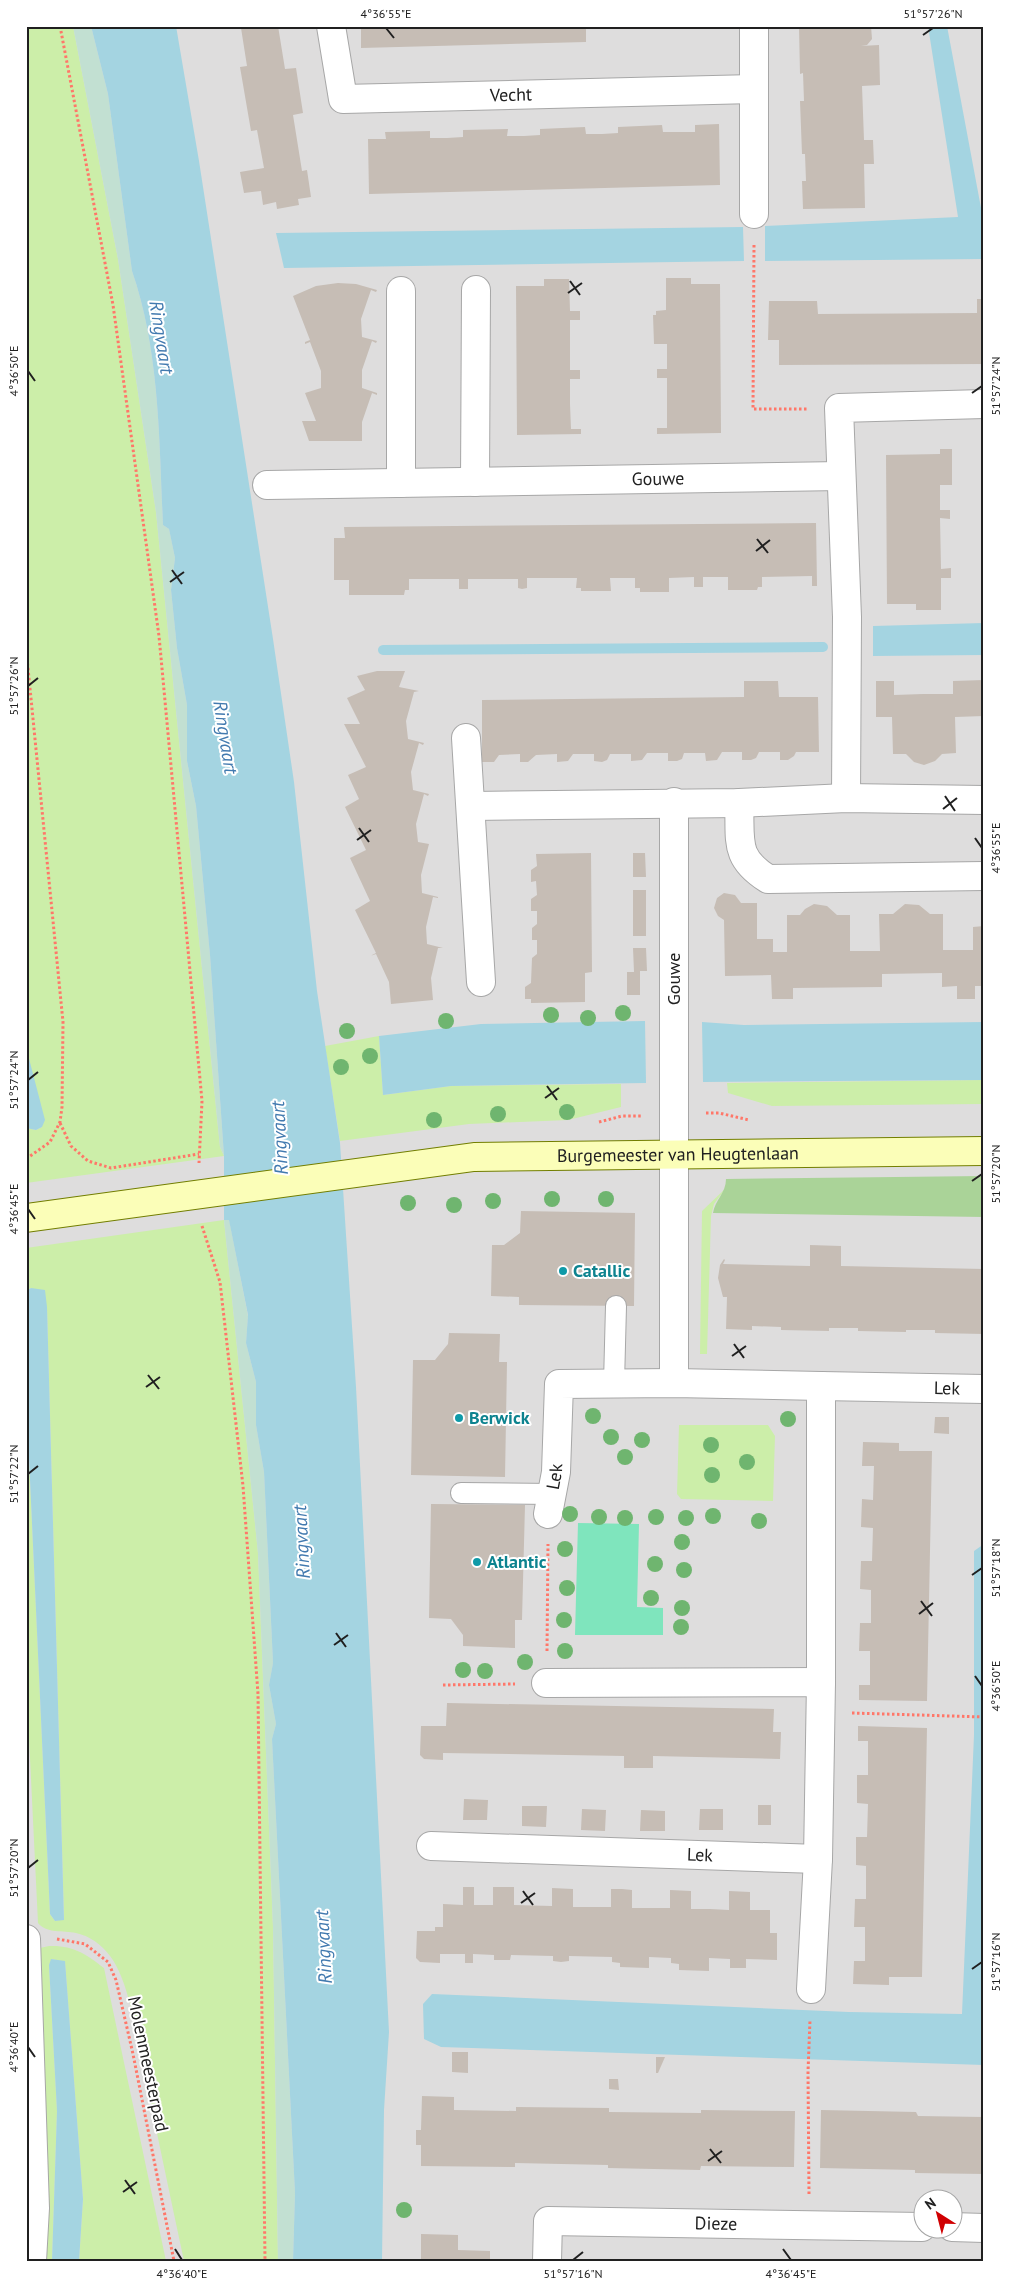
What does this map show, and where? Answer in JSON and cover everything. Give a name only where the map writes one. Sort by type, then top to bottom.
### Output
[{"type":"street","name":"Vecht","points":[[331,26],[343,99],[754,89]]},
{"type":"street","points":[[754,26],[754,214]]},
{"type":"street","points":[[475,482],[476,290]]},
{"type":"street","points":[[401,291],[401,483]]},
{"type":"street","points":[[846,798],[847,617],[839,408],[984,404]]},
{"type":"street","name":"Gouwe","points":[[267,485],[841,476]]},
{"type":"street","points":[[466,738],[472,806],[481,982]]},
{"type":"street","points":[[472,806],[674,802],[739,803],[846,798],[984,800]]},
{"type":"street","name":"Gouwe","points":[[674,802],[675,1156]]},
{"type":"street","points":[[739,803],[742,853],[751,868],[768,879],[984,876]]},
{"type":"street","name":"Burgemeester van Heugtenlaan","points":[[198,1193],[474,1157],[984,1152]]},
{"type":"street","points":[[674,1383],[675,1156]]},
{"type":"street","points":[[26,1218],[198,1193]]},
{"type":"street","name":"Lek","points":[[550,1504],[556,1472],[559,1384],[674,1383],[984,1389]]},
{"type":"street","points":[[811,1990],[818,1859],[821,1712],[821,1386]]},
{"type":"street","points":[[546,1683],[821,1682]]},
{"type":"street","name":"Lek","points":[[431,1846],[818,1859]]},
{"type":"street","points":[[26,1939],[35,2208],[32,2261]]},
{"type":"street","name":"Dieze","points":[[547,2261],[548,2221],[912,2227]]},
{"type":"street","points":[[962,2227],[984,2228]]},
{"type":"lane","points":[[614,1383],[616,1306]]},
{"type":"lane","points":[[461,1491],[550,1504]]},
{"type":"path","points":[[60,26],[113,305],[158,636],[202,1101],[198,1193],[202,1232],[220,1282],[242,1486],[258,1694],[265,2261]]},
{"type":"path","points":[[754,273],[753,409],[839,408]]},
{"type":"path","points":[[26,648],[64,1022],[60,1122],[50,1142],[26,1159]]},
{"type":"path","points":[[60,1122],[71,1146],[88,1161],[111,1168],[200,1154]]},
{"type":"path","name":"Lek","points":[[546,1683],[550,1504]]},
{"type":"path","points":[[443,1684],[546,1683]]},
{"type":"path","points":[[821,1712],[984,1717]]},
{"type":"path","name":"Molenmeesterpad","points":[[56,1939],[85,1944],[108,1962],[116,1980],[133,2054],[174,2261]]},
{"type":"path","points":[[809,2225],[808,2072],[811,1990]]},
{"type":"shaded area","points":[[26,26],[984,26],[984,2261],[26,2261]]},
{"type":"green space","points":[[26,26],[73,26],[118,259],[156,512],[220,1147],[224,1156],[26,1183],[26,1128],[36,1130],[42,1127],[26,1047]]},
{"type":"green space","points":[[73,26],[91,26],[108,94],[132,271],[148,333],[153,365],[159,429],[163,525],[169,529],[175,558],[171,590],[177,648],[187,705],[187,761],[196,806],[210,955],[224,1156],[220,1147],[156,512],[118,259]]},
{"type":"green space","points":[[379,1036],[383,1095],[451,1086],[621,1084],[621,1107],[568,1120],[469,1124],[340,1141],[325,1046]]},
{"type":"green space","points":[[984,1080],[984,1104],[772,1106],[728,1093],[727,1083]]},
{"type":"green space","points":[[984,1176],[984,1217],[713,1213],[726,1184],[726,1179]]},
{"type":"green space","points":[[726,1188],[714,1204],[711,1216],[707,1354],[700,1354],[702,1211]]},
{"type":"green space","points":[[229,1219],[248,1316],[246,1343],[256,1382],[256,1425],[264,1472],[273,1663],[269,1685],[276,1724],[272,1739],[295,2193],[293,2261],[278,2261],[273,1927],[258,1553],[224,1220]]},
{"type":"green space","points":[[224,1220],[258,1553],[273,1927],[278,2261],[184,2261],[135,2025],[117,1966],[103,1948],[86,1936],[46,1929],[38,1923],[26,1676],[26,1393],[50,1914],[55,1921],[64,1919],[47,1307],[31,1288],[26,1291],[26,1248]]},
{"type":"green space","points":[[679,1425],[768,1425],[775,1436],[773,1501],[681,1499],[677,1494]]},
{"type":"green space","points":[[578,1523],[639,1524],[637,1607],[663,1608],[663,1635],[575,1635]]},
{"type":"green space","points":[[49,1946],[65,1947],[79,1951],[104,1968],[166,2261],[79,2261],[83,2199],[65,1962],[52,1959],[49,1965],[57,2111],[52,2261],[43,2261],[40,1948]]},
{"type":"water","name":"Ringvaart","points":[[91,26],[176,26],[199,161],[294,782],[317,991],[340,1143],[356,1387],[389,2032],[384,2110],[382,2261],[293,2261],[295,2193],[272,1739],[276,1724],[269,1685],[273,1663],[264,1472],[256,1425],[256,1382],[246,1343],[248,1315],[229,1220],[224,1220],[224,1156],[210,955],[196,806],[187,761],[187,705],[177,648],[171,590],[175,558],[169,529],[163,525],[159,429],[153,365],[148,333],[132,271],[108,94]]},
{"type":"water","points":[[928,26],[947,26],[984,224],[984,259],[765,261],[765,226],[958,217]]},
{"type":"water","points":[[743,227],[744,261],[284,268],[276,233]]},
{"type":"water","points":[[984,623],[984,655],[873,656],[873,626]]},
{"type":"water","points":[[645,1021],[646,1083],[451,1086],[383,1095],[379,1036],[481,1024]]},
{"type":"water","points":[[702,1022],[744,1025],[984,1022],[984,1080],[703,1082]]},
{"type":"water","points":[[26,1047],[45,1120],[42,1127],[36,1130],[26,1128]]},
{"type":"water","points":[[31,1288],[45,1290],[47,1307],[64,1920],[55,1921],[50,1914],[26,1393],[26,1291]]},
{"type":"water","points":[[984,1544],[984,2065],[441,2047],[424,2039],[423,2004],[432,1994],[849,2012],[962,2014],[974,1735],[974,1551]]},
{"type":"water","points":[[51,1959],[65,1961],[83,2199],[79,2261],[52,2261],[57,2111],[49,1965]]},
{"type":"building","points":[[234,26],[278,26],[285,69],[296,68],[303,113],[293,115],[302,171],[307,170],[311,197],[298,199],[299,205],[277,209],[276,202],[263,205],[261,191],[244,193],[240,172],[264,168],[257,130],[251,131],[240,67],[247,66],[241,28],[234,29]]},
{"type":"building","points":[[361,26],[586,26],[586,42],[361,48]]},
{"type":"building","points":[[799,26],[871,26],[872,39],[867,45],[861,46],[879,45],[880,85],[862,86],[864,140],[873,140],[874,164],[864,164],[865,208],[803,209],[802,181],[806,181],[805,154],[802,154],[800,101],[804,101],[803,73],[800,74]]},
{"type":"building","points":[[719,124],[720,185],[369,194],[368,139],[386,139],[385,132],[430,131],[430,138],[447,138],[463,137],[463,130],[508,129],[507,136],[524,136],[540,135],[540,129],[585,127],[586,134],[602,134],[618,133],[618,127],[662,125],[663,132],[695,132],[695,125]]},
{"type":"building","points":[[666,278],[691,278],[691,284],[720,284],[721,433],[657,434],[657,428],[667,428],[667,378],[657,378],[657,369],[667,369],[667,344],[654,344],[653,315],[656,315],[656,311],[666,310]]},
{"type":"building","points":[[544,279],[569,279],[570,311],[580,311],[580,320],[570,320],[570,370],[580,370],[580,379],[570,379],[570,404],[571,429],[581,429],[581,434],[517,435],[516,286],[544,286]]},
{"type":"building","points":[[338,283],[356,284],[377,290],[376,292],[371,290],[361,319],[362,337],[377,341],[376,343],[372,341],[362,370],[362,388],[377,393],[377,395],[372,393],[362,422],[362,441],[309,441],[302,421],[316,421],[305,393],[321,388],[321,371],[310,342],[305,344],[305,342],[310,340],[293,296],[316,286]]},
{"type":"building","points":[[977,299],[984,299],[984,364],[779,365],[779,340],[768,340],[769,301],[817,301],[818,314],[977,313]]},
{"type":"building","points":[[940,449],[952,449],[952,485],[940,485],[940,510],[950,510],[950,519],[940,518],[941,569],[951,568],[951,578],[941,578],[941,610],[916,610],[916,604],[887,604],[886,455],[940,454]]},
{"type":"building","points":[[816,523],[817,586],[812,586],[812,576],[762,577],[762,587],[758,587],[757,590],[728,590],[728,577],[703,577],[703,587],[694,587],[694,577],[669,578],[669,592],[640,592],[640,588],[635,588],[635,578],[610,578],[611,591],[581,591],[581,588],[576,588],[577,578],[527,578],[527,588],[522,589],[518,588],[518,579],[468,579],[468,589],[459,589],[459,579],[409,579],[409,590],[405,590],[404,595],[349,595],[349,580],[334,580],[334,538],[345,538],[344,527]]},
{"type":"building","points":[[377,671],[405,671],[399,687],[419,691],[414,692],[406,721],[408,739],[424,743],[423,745],[419,743],[411,772],[413,790],[429,794],[428,796],[424,794],[416,824],[418,842],[429,844],[421,875],[422,893],[438,897],[433,897],[426,927],[427,944],[443,948],[438,948],[431,978],[433,1000],[391,1004],[389,982],[376,954],[370,956],[376,953],[355,910],[370,901],[350,858],[366,850],[345,807],[359,799],[348,775],[366,767],[344,724],[360,724],[347,698],[365,690],[357,676]]},
{"type":"building","points":[[984,680],[984,716],[955,717],[956,753],[942,754],[935,761],[924,765],[914,762],[906,754],[893,754],[892,717],[876,717],[876,681],[894,681],[894,695],[953,694],[953,681]]},
{"type":"building","points":[[744,681],[778,681],[779,697],[818,697],[819,752],[796,752],[788,760],[780,760],[780,752],[759,752],[756,758],[742,760],[742,752],[722,752],[717,760],[706,761],[705,753],[684,753],[682,759],[668,761],[668,753],[647,753],[642,760],[631,761],[631,754],[610,754],[607,760],[602,762],[594,761],[594,754],[573,754],[568,761],[557,762],[557,754],[536,755],[528,762],[520,762],[520,754],[499,755],[494,762],[482,762],[482,700],[744,697]]},
{"type":"building","points":[[591,853],[592,972],[585,973],[585,1002],[531,1003],[531,999],[525,999],[525,987],[531,983],[532,958],[537,954],[537,940],[532,940],[532,928],[537,924],[537,911],[531,911],[531,899],[537,895],[536,881],[531,882],[531,870],[537,866],[536,854]]},
{"type":"building","points":[[633,853],[645,853],[646,877],[633,877]]},
{"type":"building","points":[[633,890],[646,890],[646,936],[633,936]]},
{"type":"building","points":[[724,893],[735,895],[741,903],[757,903],[757,939],[773,939],[773,952],[787,952],[787,915],[800,915],[805,909],[814,904],[827,906],[837,915],[850,915],[850,951],[880,951],[879,914],[893,914],[905,904],[919,905],[930,914],[943,914],[943,950],[973,950],[973,927],[984,926],[984,986],[975,986],[975,999],[957,999],[957,986],[942,987],[942,973],[882,974],[882,987],[793,988],[793,999],[772,999],[771,975],[725,976],[724,920],[718,916],[714,908],[717,898]]},
{"type":"building","points":[[633,948],[646,948],[647,971],[640,971],[640,995],[627,995],[627,972],[634,972]]},
{"type":"building","name":"Catallic","points":[[521,1211],[635,1213],[634,1306],[519,1305],[519,1297],[491,1296],[492,1245],[504,1245],[520,1233]]},
{"type":"building","points":[[810,1245],[841,1246],[841,1266],[984,1269],[984,1334],[935,1333],[935,1330],[906,1330],[906,1332],[858,1331],[858,1328],[829,1328],[829,1331],[781,1330],[781,1327],[752,1326],[752,1330],[726,1329],[727,1297],[723,1297],[718,1278],[720,1265],[724,1259],[723,1264],[810,1266]]},
{"type":"building","name":"Berwick","points":[[449,1333],[500,1334],[499,1362],[507,1362],[505,1477],[411,1475],[413,1360],[435,1360],[448,1344]]},
{"type":"building","points":[[935,1417],[949,1417],[949,1434],[934,1433]]},
{"type":"building","points":[[863,1442],[899,1443],[899,1451],[932,1451],[927,1701],[859,1700],[859,1685],[870,1685],[870,1651],[859,1651],[860,1623],[871,1623],[871,1590],[860,1589],[861,1561],[872,1561],[873,1528],[861,1527],[862,1499],[873,1500],[874,1466],[862,1466]]},
{"type":"building","name":"Atlantic","points":[[431,1504],[525,1505],[522,1620],[515,1620],[515,1648],[463,1646],[463,1635],[451,1619],[429,1618]]},
{"type":"building","points":[[447,1703],[774,1709],[773,1732],[781,1732],[780,1759],[653,1756],[653,1768],[624,1768],[624,1756],[443,1753],[443,1760],[424,1759],[420,1755],[421,1726],[446,1726]]},
{"type":"building","points":[[858,1726],[927,1728],[922,1977],[889,1977],[889,1985],[853,1984],[854,1961],[865,1961],[865,1927],[854,1927],[855,1899],[866,1899],[866,1866],[856,1865],[856,1837],[867,1837],[868,1804],[857,1803],[857,1775],[868,1775],[868,1741],[858,1741]]},
{"type":"building","points":[[464,1799],[488,1800],[487,1820],[463,1820]]},
{"type":"building","points":[[758,1805],[771,1805],[771,1825],[758,1825]]},
{"type":"building","points":[[522,1806],[547,1806],[546,1827],[522,1826]]},
{"type":"building","points":[[582,1809],[606,1810],[605,1831],[581,1830]]},
{"type":"building","points":[[700,1809],[723,1809],[723,1830],[699,1830]]},
{"type":"building","points":[[641,1810],[665,1811],[665,1831],[640,1831]]},
{"type":"building","points":[[463,1887],[474,1887],[474,1905],[493,1905],[493,1887],[514,1887],[514,1905],[552,1906],[552,1888],[573,1889],[573,1907],[611,1907],[611,1889],[622,1889],[632,1890],[632,1908],[670,1908],[670,1890],[691,1891],[691,1909],[729,1910],[729,1891],[750,1892],[750,1910],[770,1910],[770,1933],[777,1933],[777,1960],[746,1959],[746,1968],[730,1968],[730,1959],[709,1958],[709,1971],[679,1970],[679,1964],[671,1963],[671,1958],[649,1957],[649,1968],[620,1967],[620,1963],[612,1962],[612,1957],[569,1956],[569,1961],[561,1962],[553,1961],[553,1956],[511,1955],[510,1960],[494,1960],[494,1955],[473,1954],[473,1963],[465,1963],[465,1954],[440,1954],[440,1963],[420,1962],[416,1958],[417,1931],[435,1931],[435,1927],[443,1927],[443,1904],[463,1905]]},
{"type":"building","points":[[452,2052],[468,2052],[468,2073],[452,2072]]},
{"type":"building","points":[[656,2057],[665,2057],[658,2073],[656,2073]]},
{"type":"building","points":[[609,2079],[618,2079],[619,2090],[609,2089]]},
{"type":"building","points":[[422,2096],[454,2097],[454,2110],[516,2111],[516,2107],[609,2108],[609,2112],[701,2113],[701,2110],[795,2111],[794,2167],[701,2166],[700,2170],[608,2168],[608,2165],[515,2163],[515,2167],[421,2166],[421,2145],[416,2145],[416,2130],[421,2130]]},
{"type":"building","points":[[821,2110],[916,2112],[918,2116],[984,2117],[984,2174],[915,2173],[915,2170],[820,2168]]},
{"type":"building","points":[[421,2234],[458,2235],[458,2250],[490,2251],[490,2261],[421,2261]]},
{"type":"waterway","points":[[383,650],[823,647]]},
{"type":"place","name":"Catallic","points":[[563,1271]]},
{"type":"place","name":"Berwick","points":[[459,1418]]},
{"type":"place","name":"Atlantic","points":[[477,1562]]}]
